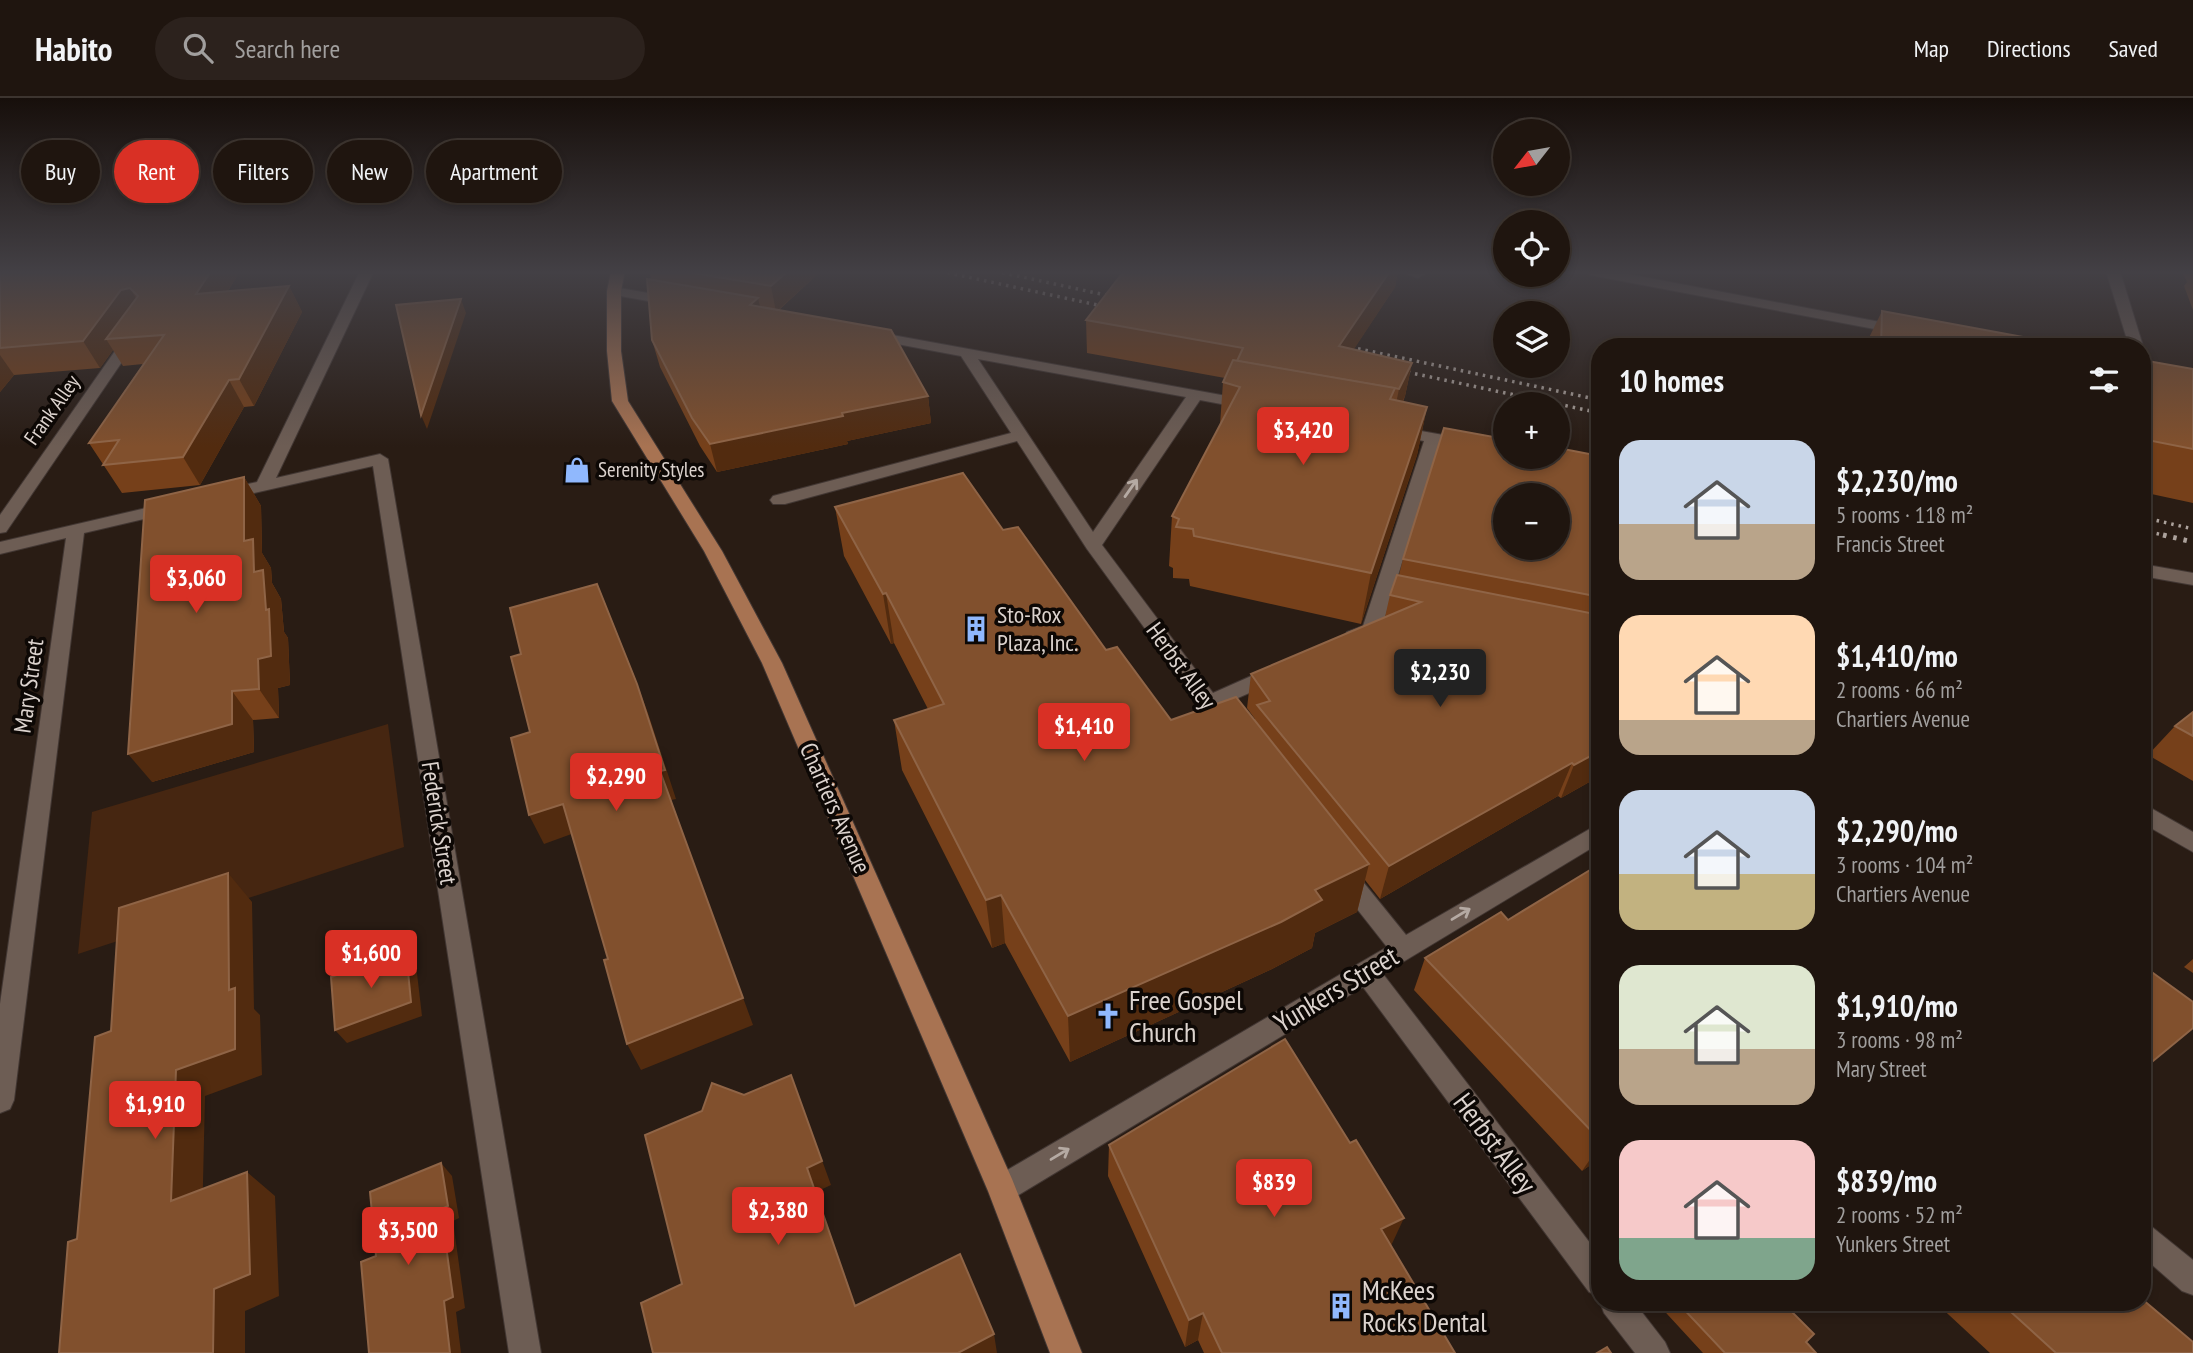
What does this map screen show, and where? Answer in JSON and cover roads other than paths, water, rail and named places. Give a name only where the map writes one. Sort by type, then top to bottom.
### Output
[{"type":"main road","name":"Chartiers Avenue","points":[[615,330],[614,351],[620,401],[713,551],[772,663],[1002,1189],[1066,1353]]},
{"type":"street","name":"Frank Alley","points":[[0,528],[137,330]]},
{"type":"street","points":[[237,492],[264,486],[339,330]]},
{"type":"street","points":[[1898,330],[1921,334]]},
{"type":"street","points":[[860,334],[1262,407]]},
{"type":"street","name":"Herbst Alley","points":[[966,352],[1093,545],[1242,746]]},
{"type":"street","points":[[1093,545],[1196,394]]},
{"type":"street","points":[[1380,428],[1493,449]]},
{"type":"street","points":[[779,500],[1021,435]]},
{"type":"street","points":[[1334,647],[1371,629],[1389,599],[1433,438]]},
{"type":"street","name":"Federick Street","points":[[264,486],[380,459],[525,1353]]},
{"type":"street","points":[[0,548],[183,504]]},
{"type":"street","name":"Mary Street","points":[[0,1100],[76,529]]},
{"type":"street","points":[[2151,572],[2193,579]]},
{"type":"street","points":[[1209,704],[1296,664]]},
{"type":"street","points":[[2151,817],[2193,843]]},
{"type":"street","name":"Yunkers Street","points":[[1002,1189],[1591,837]]},
{"type":"street","points":[[1327,853],[1403,949]]},
{"type":"street","name":"Herbst Alley","points":[[1366,971],[1591,1269]]},
{"type":"street","points":[[2151,1245],[2193,1280]]},
{"type":"street","points":[[1622,1311],[1654,1353]]},
{"type":"railway","points":[[1336,344],[1591,398]]},
{"type":"railway","points":[[1393,369],[1501,392]]},
{"type":"railway","points":[[1570,407],[1591,411]]},
{"type":"railway","points":[[2151,519],[2193,529]]},
{"type":"railway","points":[[2151,532],[2171,537]]},
{"type":"railway","points":[[2163,535],[2193,542]]},
{"type":"place","name":"Serenity Styles","points":[[577,470]]},
{"type":"place","name":"Sto-Rox Plaza, Inc.","points":[[976,629]]},
{"type":"place","name":"Free Gospel Church","points":[[1108,1016]]},
{"type":"place","name":"McKees Rocks Dental","points":[[1341,1306]]}]
